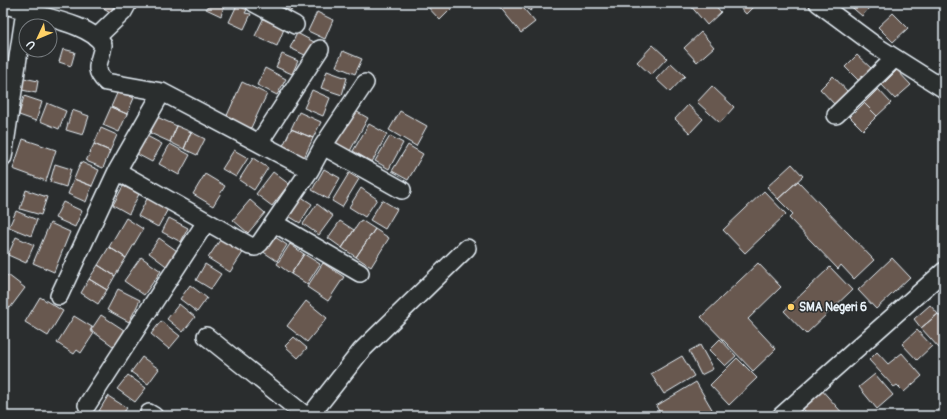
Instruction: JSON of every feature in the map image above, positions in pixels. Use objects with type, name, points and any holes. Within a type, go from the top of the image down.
[{"type":"street","points":[[97,37],[123,12],[128,3]]},
{"type":"street","points":[[254,3],[295,25]]},
{"type":"street","points":[[818,3],[895,58],[944,89]]},
{"type":"street","points":[[3,4],[85,30],[97,37],[103,47],[97,68],[99,76],[106,82],[162,92],[310,170]]},
{"type":"street","points":[[3,157],[25,11]]},
{"type":"street","points":[[259,143],[320,49]]},
{"type":"street","points":[[836,115],[895,58]]},
{"type":"street","points":[[117,172],[250,246],[255,247],[260,243],[310,170],[323,146],[365,83]]},
{"type":"street","points":[[59,296],[117,172],[162,92]]},
{"type":"street","points":[[323,146],[402,190]]},
{"type":"street","points":[[87,405],[206,222]]},
{"type":"street","points":[[274,223],[360,273]]},
{"type":"street","points":[[310,416],[361,351],[467,248]]},
{"type":"street","points":[[781,416],[943,273]]},
{"type":"street","points":[[206,336],[306,416]]},
{"type":"building","points":[[95,3],[125,3],[117,16]]},
{"type":"building","points":[[209,3],[225,3],[221,16],[206,9]]},
{"type":"building","points":[[275,3],[295,3],[291,11]]},
{"type":"building","points":[[424,3],[457,3],[440,20]]},
{"type":"building","points":[[503,3],[519,3],[535,22],[521,33],[499,6]]},
{"type":"building","points":[[523,3],[539,3],[530,11]]},
{"type":"building","points":[[713,3],[721,12],[707,25],[689,4]]},
{"type":"building","points":[[736,3],[757,3],[746,14]]},
{"type":"building","points":[[847,3],[873,3],[862,16]]},
{"type":"building","points":[[237,5],[247,10],[245,13],[251,14],[244,29],[229,22]]},
{"type":"building","points":[[317,12],[333,20],[325,39],[308,31]]},
{"type":"building","points":[[893,13],[908,28],[893,42],[878,27]]},
{"type":"building","points":[[263,19],[284,29],[277,46],[255,36]]},
{"type":"building","points":[[701,32],[714,47],[697,62],[684,48]]},
{"type":"building","points":[[297,33],[314,42],[307,56],[290,48]]},
{"type":"building","points":[[653,45],[667,58],[651,75],[637,62]]},
{"type":"building","points":[[63,49],[75,52],[71,66],[59,62]]},
{"type":"building","points":[[343,51],[362,59],[355,74],[336,66]]},
{"type":"building","points":[[282,54],[298,61],[292,74],[276,67]]},
{"type":"building","points":[[857,55],[872,69],[860,82],[845,67]]},
{"type":"building","points":[[671,63],[685,76],[670,92],[656,79]]},
{"type":"building","points":[[265,68],[286,79],[277,95],[257,85]]},
{"type":"building","points":[[897,70],[911,85],[895,99],[882,85]]},
{"type":"building","points":[[327,71],[347,78],[342,95],[321,88]]},
{"type":"building","points":[[833,76],[848,92],[835,105],[820,89]]},
{"type":"building","points":[[24,78],[38,81],[36,93],[22,90]]},
{"type":"building","points":[[242,82],[267,94],[249,132],[225,120]]},
{"type":"building","points":[[712,86],[734,107],[720,123],[697,102]]},
{"type":"building","points":[[878,89],[891,103],[877,116],[864,103]]},
{"type":"building","points":[[312,90],[330,98],[323,116],[304,108]]},
{"type":"building","points":[[118,91],[134,98],[127,114],[111,107]]},
{"type":"building","points":[[24,96],[42,102],[36,121],[19,115]]},
{"type":"building","points":[[47,103],[66,111],[59,129],[40,121]]},
{"type":"building","points":[[864,103],[877,116],[863,130],[850,117]]},
{"type":"building","points":[[688,105],[703,119],[690,133],[675,119]]},
{"type":"building","points":[[111,107],[127,114],[119,132],[103,125]]},
{"type":"building","points":[[352,109],[368,118],[350,151],[334,142]]},
{"type":"building","points":[[72,110],[89,116],[83,135],[66,130]]},
{"type":"building","points":[[400,111],[427,126],[416,146],[389,130]]},
{"type":"building","points":[[299,112],[321,122],[313,138],[291,129]]},
{"type":"building","points":[[157,117],[177,126],[170,142],[150,133]]},
{"type":"building","points":[[369,124],[387,134],[372,162],[353,151]]},
{"type":"building","points":[[177,126],[191,132],[184,149],[170,142]]},
{"type":"building","points":[[101,128],[117,135],[110,151],[94,144]]},
{"type":"building","points":[[291,129],[313,138],[304,158],[282,148]]},
{"type":"building","points":[[191,132],[205,139],[197,155],[184,149]]},
{"type":"building","points":[[145,135],[162,144],[152,162],[135,153]]},
{"type":"building","points":[[390,136],[403,143],[389,169],[375,161]]},
{"type":"building","points":[[23,139],[56,150],[46,181],[13,169]]},
{"type":"building","points":[[94,144],[110,151],[103,168],[86,161]]},
{"type":"building","points":[[170,144],[190,155],[179,175],[159,164]]},
{"type":"building","points":[[408,145],[423,154],[408,180],[392,171]]},
{"type":"building","points":[[234,150],[248,158],[236,177],[222,169]]},
{"type":"building","points":[[253,158],[268,168],[254,190],[239,180]]},
{"type":"building","points":[[81,162],[99,170],[92,186],[74,179]]},
{"type":"building","points":[[55,164],[71,169],[66,187],[50,182]]},
{"type":"building","points":[[792,164],[803,176],[778,199],[767,187]]},
{"type":"building","points":[[324,169],[340,178],[328,199],[312,190]]},
{"type":"building","points":[[273,172],[289,184],[272,206],[256,194]]},
{"type":"building","points":[[349,173],[359,179],[342,207],[332,201]]},
{"type":"building","points":[[205,174],[225,186],[213,206],[193,194]]},
{"type":"building","points":[[74,179],[92,186],[86,202],[68,194]]},
{"type":"building","points":[[798,181],[874,260],[854,279],[841,265],[838,269],[789,218],[793,214],[778,199]]},
{"type":"building","points":[[123,186],[139,194],[129,214],[113,205]]},
{"type":"building","points":[[361,188],[377,199],[365,217],[349,207]]},
{"type":"building","points":[[26,190],[47,197],[41,215],[20,209]]},
{"type":"building","points":[[764,191],[786,214],[745,253],[723,230]]},
{"type":"building","points":[[300,196],[312,204],[300,223],[287,215]]},
{"type":"building","points":[[148,197],[168,209],[158,227],[138,216]]},
{"type":"building","points":[[250,200],[265,213],[248,233],[233,220]]},
{"type":"building","points":[[382,200],[397,209],[385,229],[370,220]]},
{"type":"building","points":[[63,202],[82,211],[75,227],[55,218]]},
{"type":"building","points":[[317,204],[333,216],[319,235],[303,224]]},
{"type":"building","points":[[16,211],[37,220],[31,236],[9,227]]},
{"type":"building","points":[[126,218],[143,229],[126,258],[109,247]]},
{"type":"building","points":[[169,218],[188,228],[181,242],[162,232]]},
{"type":"building","points":[[361,220],[375,229],[356,257],[342,248]]},
{"type":"building","points":[[340,221],[354,230],[342,248],[328,238]]},
{"type":"building","points":[[50,223],[70,232],[54,272],[33,263]]},
{"type":"building","points":[[375,229],[389,238],[371,267],[356,257]]},
{"type":"building","points":[[272,235],[287,245],[277,261],[262,251]]},
{"type":"building","points":[[16,237],[34,245],[26,263],[8,255]]},
{"type":"building","points":[[222,237],[244,251],[230,272],[208,258]]},
{"type":"building","points":[[159,238],[180,253],[169,268],[149,253]]},
{"type":"building","points":[[290,244],[304,254],[291,274],[277,264]]},
{"type":"building","points":[[109,247],[126,258],[115,276],[98,265]]},
{"type":"building","points":[[304,254],[320,264],[307,284],[291,274]]},
{"type":"building","points":[[141,257],[161,271],[144,295],[124,281]]},
{"type":"building","points":[[892,258],[910,277],[876,309],[858,290]]},
{"type":"building","points":[[323,263],[344,277],[328,301],[307,287]]},
{"type":"building","points":[[758,263],[781,287],[748,319],[776,349],[753,371],[701,317]]},
{"type":"building","points":[[205,264],[221,274],[211,289],[196,280]]},
{"type":"building","points":[[98,265],[115,276],[107,290],[89,279]]},
{"type":"building","points":[[830,267],[852,290],[806,334],[784,311]]},
{"type":"building","points":[[8,275],[25,288],[10,308],[3,303],[3,282]]},
{"type":"building","points":[[89,279],[107,290],[98,304],[81,293]]},
{"type":"building","points":[[190,285],[207,298],[197,312],[180,299]]},
{"type":"building","points":[[118,289],[140,300],[129,322],[107,310]]},
{"type":"building","points":[[40,297],[63,311],[48,336],[25,322]]},
{"type":"building","points":[[306,301],[327,318],[307,342],[287,326]]},
{"type":"building","points":[[179,304],[195,317],[183,332],[167,319]]},
{"type":"building","points":[[930,305],[938,314],[921,328],[914,319]]},
{"type":"building","points":[[938,314],[944,321],[944,344],[939,348],[921,328]]},
{"type":"building","points":[[101,315],[127,332],[117,349],[91,330]]},
{"type":"building","points":[[74,316],[92,327],[90,331],[94,333],[81,353],[77,350],[74,354],[57,343]]},
{"type":"building","points":[[161,321],[180,336],[169,349],[151,334]]},
{"type":"building","points":[[917,330],[932,346],[917,360],[902,344]]},
{"type":"building","points":[[294,337],[307,348],[298,358],[285,346]]},
{"type":"building","points":[[720,339],[736,356],[725,366],[709,350]]},
{"type":"building","points":[[700,345],[713,369],[701,375],[689,351]]},
{"type":"building","points":[[877,352],[888,364],[902,353],[922,376],[904,392],[897,385],[894,387],[869,360]]},
{"type":"building","points":[[682,356],[694,376],[664,394],[651,374]]},
{"type":"building","points":[[142,357],[159,369],[148,384],[131,372]]},
{"type":"building","points":[[737,358],[757,378],[729,405],[710,385]]},
{"type":"building","points":[[875,374],[893,395],[877,409],[859,387]]},
{"type":"building","points":[[128,375],[146,388],[135,402],[117,389]]},
{"type":"building","points":[[696,382],[716,416],[662,416],[656,406]]},
{"type":"building","points":[[819,387],[845,416],[809,416],[800,405]]},
{"type":"building","points":[[108,396],[127,408],[121,416],[107,416],[99,411]]},
{"type":"place","name":"SMA Negeri 6","points":[[791,307]]}]
